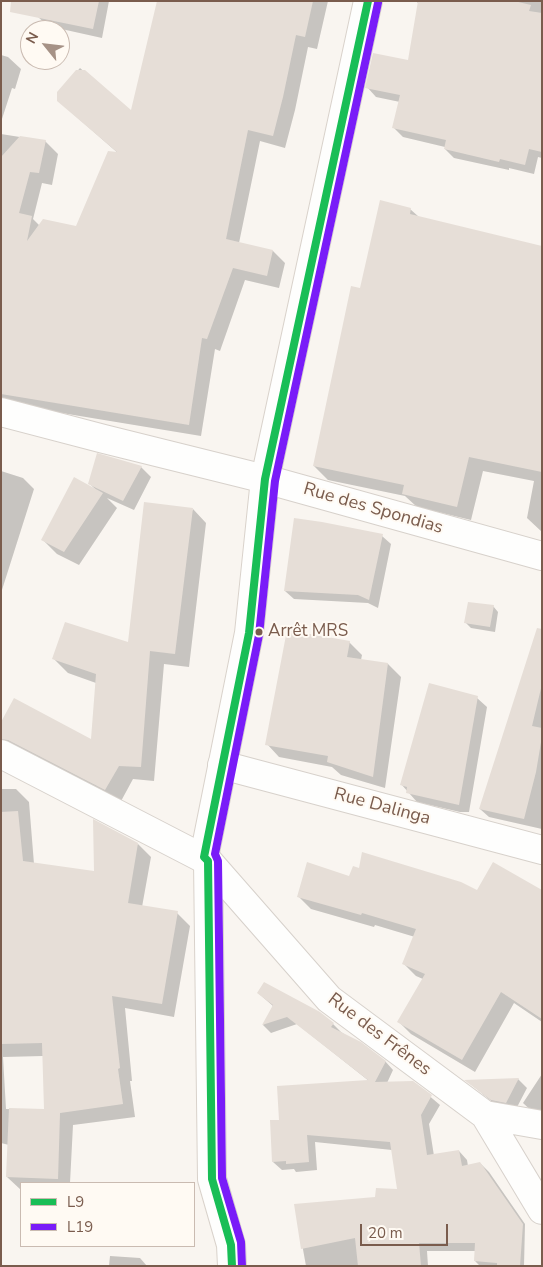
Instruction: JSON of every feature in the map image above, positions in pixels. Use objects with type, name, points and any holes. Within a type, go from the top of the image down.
[{"type":"street","points":[[232,1266],[231,1245],[212,1179],[208,861],[204,857],[249,633],[265,479],[368,1]]},
{"type":"street","name":"Rue des Spondias","points":[[1,412],[265,479],[542,556]]},
{"type":"street","points":[[1,754],[208,861]]},
{"type":"street","name":"Rue Dalinga","points":[[222,765],[542,850]]},
{"type":"street","name":"Rue des Frênes","points":[[208,861],[329,999],[485,1114],[542,1210]]},
{"type":"street","points":[[485,1114],[542,1125]]},
{"type":"building","points":[[11,1],[99,1],[93,29],[70,24],[70,20],[49,20],[10,12]]},
{"type":"building","points":[[157,1],[313,1],[305,37],[296,35],[273,136],[248,130],[226,239],[273,250],[267,276],[233,268],[207,339],[202,338],[189,425],[1,394],[1,157],[20,136],[46,140],[39,173],[30,172],[19,213],[32,216],[27,241],[43,219],[76,226],[108,151],[117,152],[57,101],[57,92],[76,70],[85,70],[131,110]]},
{"type":"building","points":[[418,1],[514,1],[531,5],[529,11],[542,13],[542,152],[529,149],[525,165],[500,159],[499,162],[444,149],[446,140],[392,128],[400,95],[365,88],[373,53],[408,60]]},
{"type":"building","points":[[380,200],[411,208],[410,214],[542,246],[542,472],[469,457],[457,507],[402,494],[404,485],[313,466],[351,286],[360,288]]},
{"type":"building","points":[[97,453],[142,466],[123,501],[88,484]]},
{"type":"building","points":[[74,477],[103,493],[64,552],[41,540]]},
{"type":"building","points":[[144,502],[193,508],[175,654],[150,651],[141,767],[119,766],[105,790],[8,740],[1,739],[1,722],[14,698],[91,739],[96,674],[52,659],[65,622],[128,642]]},
{"type":"building","points":[[294,518],[383,534],[369,600],[358,595],[284,591]]},
{"type":"building","points":[[468,602],[494,605],[490,627],[464,623]]},
{"type":"building","points":[[537,628],[542,629],[542,684],[532,726],[542,728],[542,736],[536,772],[524,819],[479,809]]},
{"type":"building","points":[[287,630],[350,641],[347,657],[388,663],[373,777],[327,762],[328,756],[265,745]]},
{"type":"building","points":[[429,683],[478,696],[459,805],[406,793],[407,787],[400,785]]},
{"type":"building","points":[[18,811],[23,861],[94,871],[93,819],[138,843],[128,903],[178,911],[162,1004],[112,996],[123,1104],[60,1113],[58,1179],[6,1177],[9,1108],[44,1109],[42,1043],[1,1044],[1,812]]},
{"type":"building","points":[[362,852],[461,882],[477,890],[493,862],[542,890],[542,1019],[501,992],[462,1060],[397,1022],[425,974],[402,964],[416,929],[297,897],[307,862],[349,876],[353,866],[359,868]]},
{"type":"building","points":[[264,982],[320,1012],[334,1023],[331,1027],[361,1042],[386,1061],[375,1082],[413,1081],[432,1095],[421,1115],[427,1155],[459,1150],[462,1166],[480,1162],[523,1224],[520,1266],[497,1266],[497,1263],[474,1261],[475,1243],[419,1243],[421,1266],[358,1266],[355,1238],[301,1249],[294,1204],[375,1197],[376,1188],[397,1189],[390,1142],[307,1135],[309,1162],[286,1164],[286,1161],[272,1162],[270,1120],[279,1120],[277,1086],[368,1080],[287,1017],[262,1025],[273,1005],[257,993]]},
{"type":"building","points":[[519,1078],[506,1103],[491,1100],[464,1080]]},
{"type":"transit line","name":"L9","points":[[232,1266],[231,1245],[212,1179],[208,861],[204,857],[249,633],[265,479],[368,1]]},
{"type":"transit line","name":"L19","points":[[242,1266],[241,1242],[222,1178],[218,861],[215,854],[259,635],[275,481],[378,3]]},
{"type":"place","name":"Arrêt MRS","points":[[259,632]]}]
